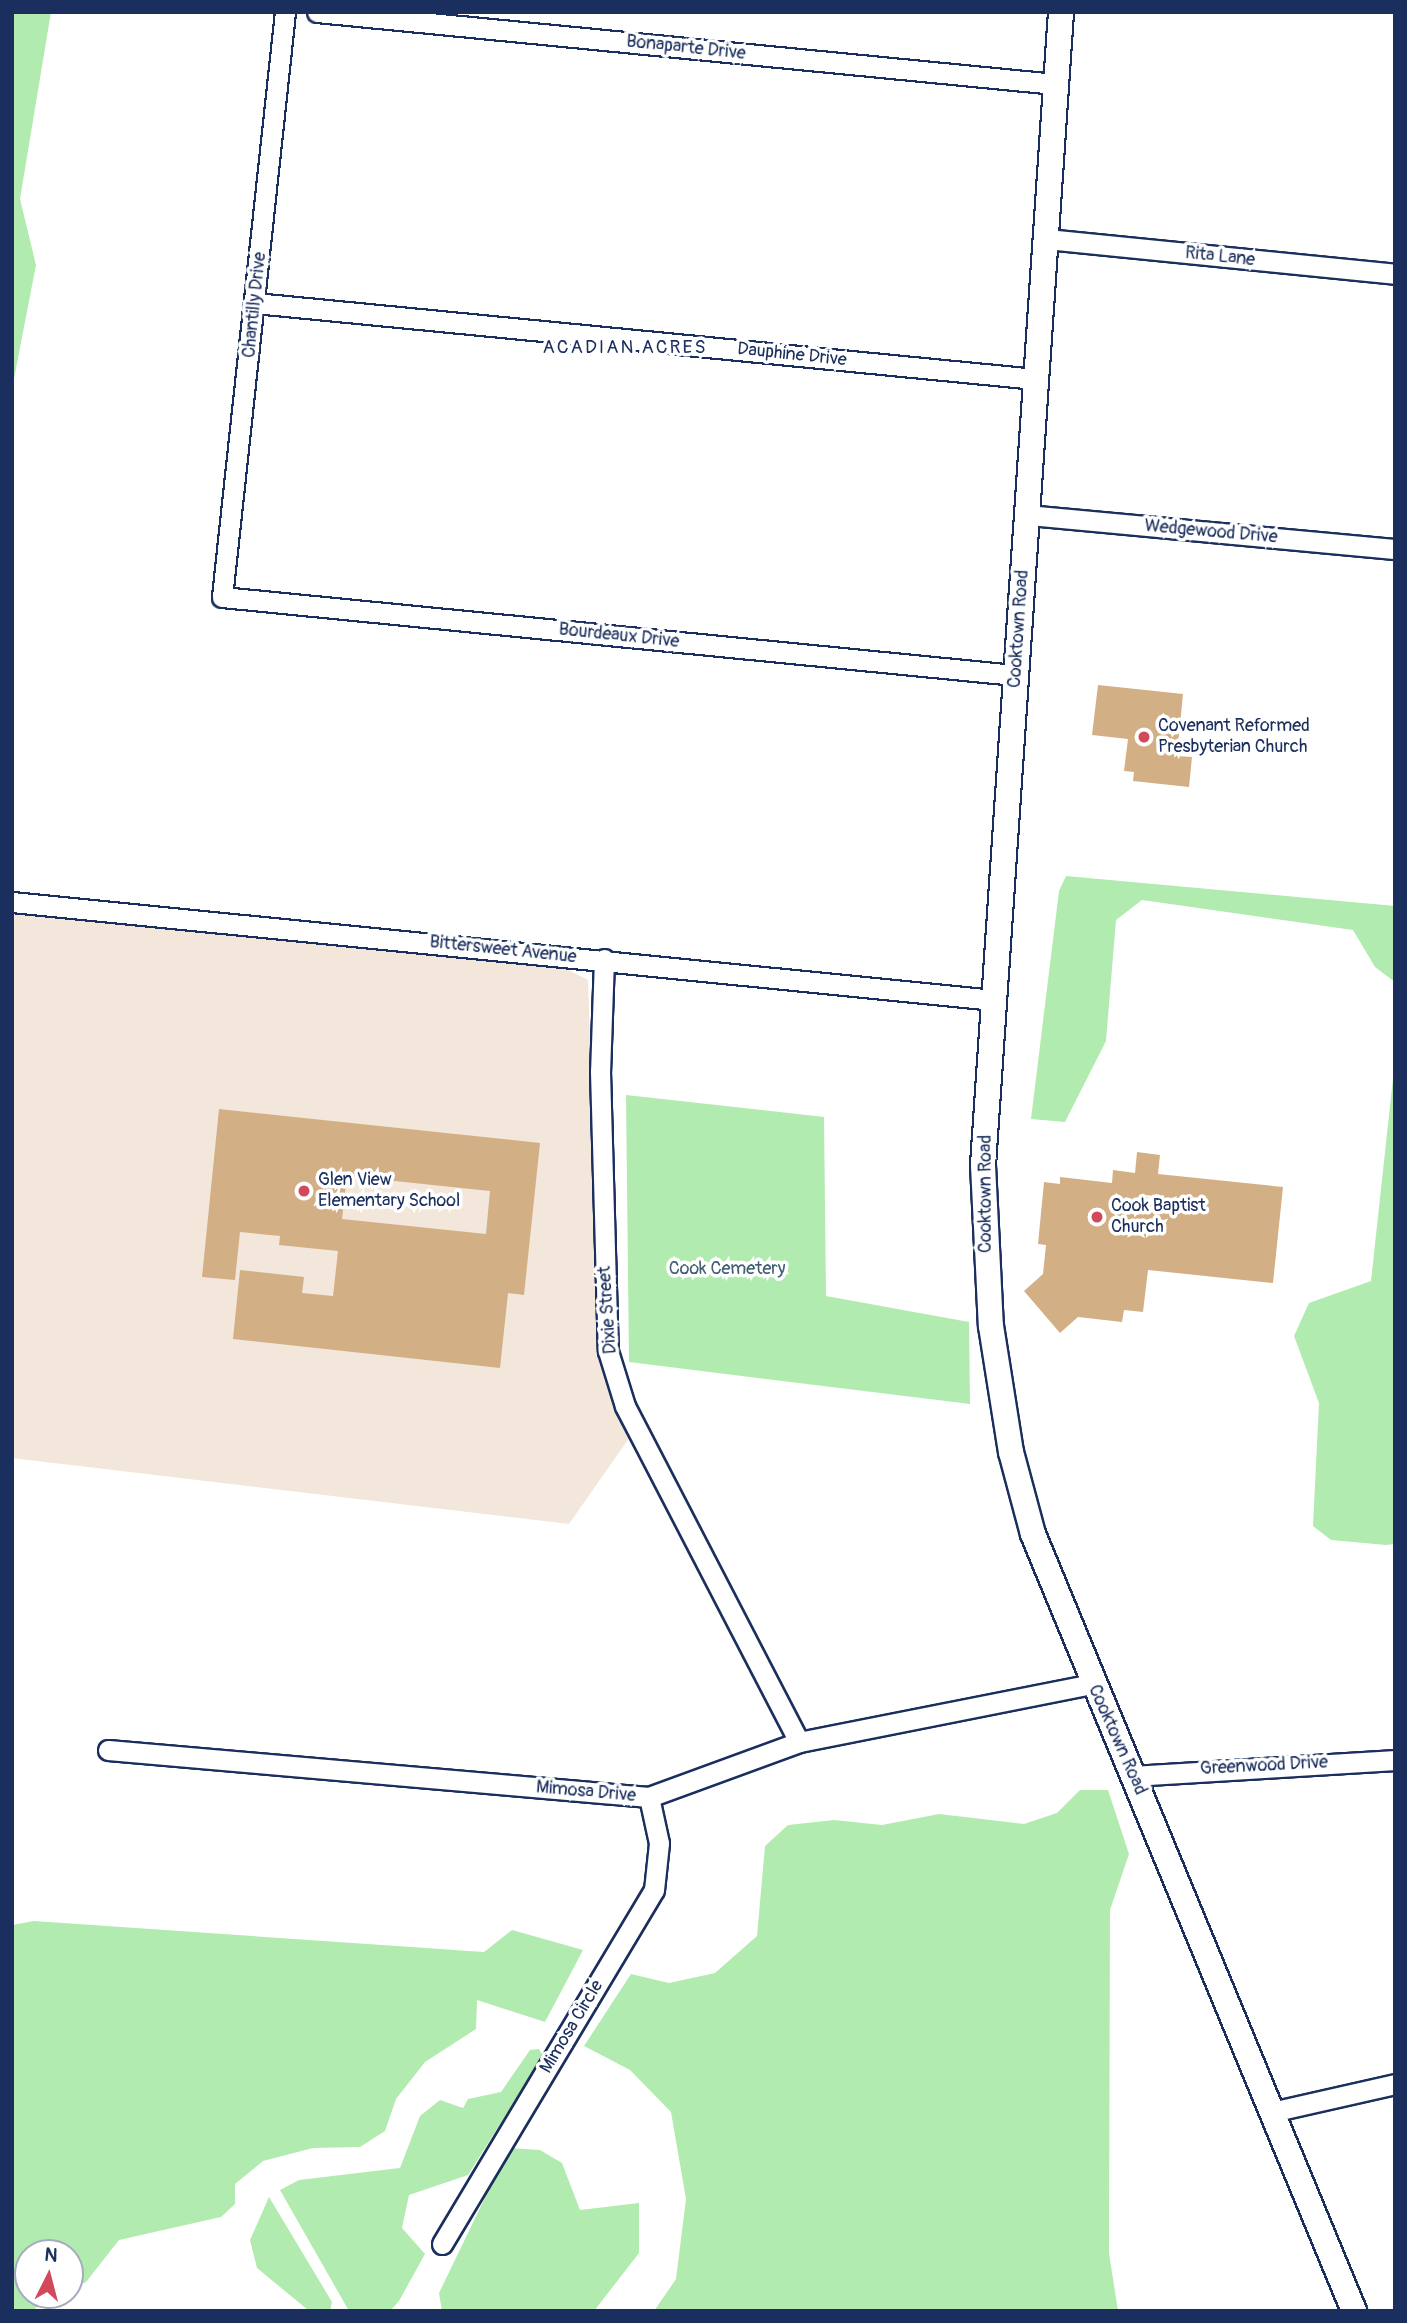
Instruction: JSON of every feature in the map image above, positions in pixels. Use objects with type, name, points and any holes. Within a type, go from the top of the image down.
[{"type":"street","name":"Chantilly Drive","points":[[222,597],[256,303],[285,12]]},
{"type":"street","name":"Bonaparte Drive","points":[[317,12],[1055,84]]},
{"type":"street","name":"Cooktown Road","points":[[1061,12],[983,1178],[991,1326],[1011,1452],[1033,1534],[1091,1684],[1133,1776],[1354,2311]]},
{"type":"street","name":"Rita Lane","points":[[1045,239],[1395,275]]},
{"type":"street","name":"Dauphine Drive","points":[[256,303],[1036,379]]},
{"type":"street","name":"Wedgewood Drive","points":[[1028,515],[1395,549]]},
{"type":"street","name":"Bourdeaux Drive","points":[[222,597],[1015,675]]},
{"type":"street","name":"Bittersweet Avenue","points":[[12,902],[604,959],[993,1000]]},
{"type":"street","name":"Dixie Street","points":[[604,959],[600,1071],[608,1351],[625,1406],[799,1742]]},
{"type":"street","name":"Mimosa Drive","points":[[108,1751],[649,1797],[799,1742],[1091,1684]]},
{"type":"street","name":"Greenwood Drive","points":[[1133,1776],[1395,1760]]},
{"type":"street","name":"Mimosa Circle","points":[[442,2244],[654,1890],[659,1843],[649,1797]]},
{"type":"street","points":[[1272,2112],[1395,2084]]},
{"type":"shaded area","name":"Glen View Elementary School","points":[[12,911],[553,962],[588,980],[599,1344],[602,1369],[632,1434],[569,1524],[12,1458]]},
{"type":"green space","points":[[12,12],[51,12],[20,199],[36,265],[12,389]]},
{"type":"green space","points":[[1066,876],[1395,906],[1395,982],[1375,967],[1353,930],[1142,900],[1116,920],[1106,1041],[1065,1122],[1031,1119],[1059,891]]},
{"type":"green space","points":[[1395,1060],[1395,1544],[1386,1545],[1331,1540],[1313,1526],[1319,1403],[1294,1336],[1309,1303],[1371,1281]]},
{"type":"green space","name":"Cook Cemetery","points":[[626,1095],[824,1117],[826,1296],[969,1322],[970,1404],[629,1362]]},
{"type":"green space","points":[[1080,1790],[1108,1790],[1129,1854],[1110,1910],[1109,2253],[1118,2311],[654,2311],[676,2279],[686,2199],[671,2112],[630,2070],[584,2046],[631,1974],[669,1983],[715,1973],[757,1936],[765,1846],[788,1825],[834,1820],[882,1825],[939,1814],[1024,1824],[1057,1813]]},
{"type":"green space","points":[[34,1921],[484,1952],[512,1930],[583,1950],[545,2022],[477,2000],[476,2029],[425,2062],[396,2099],[385,2131],[360,2147],[313,2148],[263,2161],[235,2184],[235,2204],[221,2217],[119,2240],[84,2283],[84,2239],[14,2239],[14,2309],[35,2309],[12,2311],[12,1925]]},
{"type":"green space","points":[[539,2049],[543,2056],[468,2175],[409,2195],[402,2228],[425,2254],[399,2301],[390,2311],[349,2311],[280,2190],[299,2180],[400,2168],[420,2116],[440,2100],[463,2108],[468,2099],[501,2092],[530,2050]]},
{"type":"green space","points":[[509,2148],[540,2150],[562,2163],[580,2210],[639,2203],[639,2253],[594,2311],[442,2311],[439,2293]]},
{"type":"green space","points":[[269,2197],[332,2302],[330,2311],[308,2310],[257,2268],[250,2240]]},
{"type":"building","name":"Covenant Reformed Presbyterian Church","points":[[1098,685],[1183,694],[1177,756],[1192,757],[1189,787],[1133,781],[1134,772],[1124,771],[1128,739],[1092,735]]},
{"type":"building","points":[[219,1109],[540,1143],[524,1295],[508,1293],[500,1368],[233,1339],[240,1270],[304,1277],[302,1293],[333,1296],[338,1251],[279,1245],[280,1236],[240,1232],[235,1280],[202,1277]],"holes":[[[347,1176],[490,1191],[486,1234],[342,1219]]]},
{"type":"building","points":[[1137,1152],[1160,1155],[1158,1174],[1283,1187],[1273,1283],[1148,1270],[1143,1312],[1124,1310],[1122,1322],[1078,1317],[1060,1333],[1024,1291],[1043,1274],[1046,1245],[1038,1244],[1044,1182],[1060,1184],[1060,1177],[1112,1183],[1113,1170],[1135,1173]]},
{"type":"place","name":"Covenant Reformed Presbyterian Church","points":[[1144,737]]},
{"type":"place","name":"Glen View Elementary School","points":[[304,1191]]},
{"type":"place","name":"Cook Baptist Church","points":[[1097,1217]]},
{"type":"district","name":"ACADIAN ACRES","points":[[625,348]]}]
